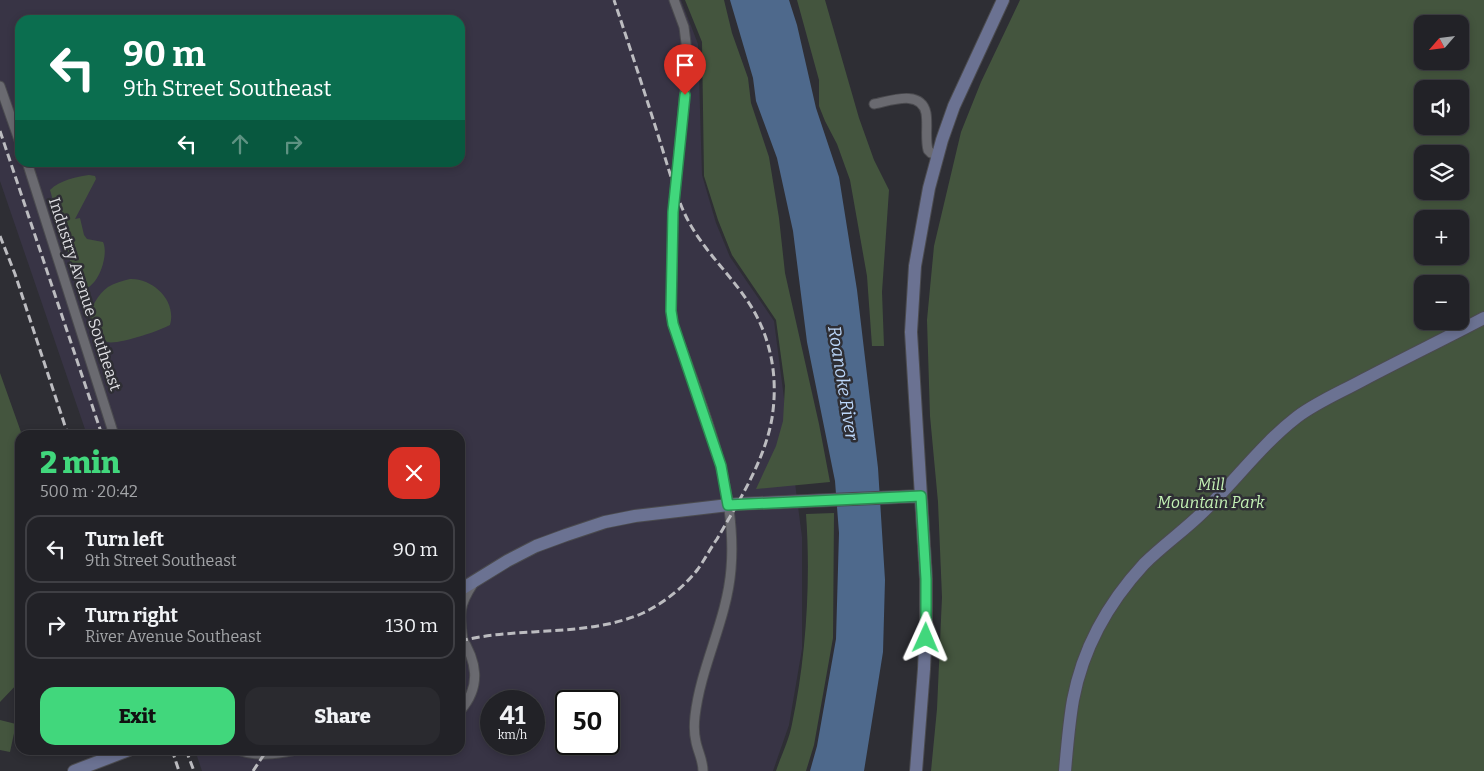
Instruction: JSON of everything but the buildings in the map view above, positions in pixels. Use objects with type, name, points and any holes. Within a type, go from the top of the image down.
[{"type":"street","points":[[674,0],[684,27],[688,59],[673,212],[671,311],[673,324],[721,466],[728,505],[732,547],[728,595],[723,617],[706,665],[695,716],[694,734],[696,744],[702,756],[704,771]]},
{"type":"street","points":[[916,771],[926,622],[921,496],[911,332],[914,266],[921,226],[938,155],[954,106],[1003,0]]},
{"type":"street","points":[[0,86],[15,129]]},
{"type":"street","points":[[874,104],[907,98],[919,101],[924,107],[926,114],[928,150],[938,155]]},
{"type":"street","name":"Industry Avenue Southeast","points":[[29,167],[112,430]]},
{"type":"street","points":[[1065,771],[1073,699],[1087,649],[1108,609],[1141,568],[1202,513],[1258,452],[1298,416],[1346,389],[1484,318]]},
{"type":"street","points":[[465,586],[536,546],[605,522],[643,515],[728,505],[921,496]]},
{"type":"street","points":[[465,596],[477,578]]},
{"type":"street","points":[[465,645],[472,657],[475,671],[475,682],[465,705]]},
{"type":"street","points":[[74,771],[116,755]]},
{"type":"shaded area","points":[[0,0],[681,0],[698,44],[702,175],[716,223],[730,257],[774,321],[802,537],[802,649],[789,725],[773,771],[202,771],[197,755],[465,755],[465,430],[85,430],[0,181]]},
{"type":"green space","points":[[685,0],[724,0],[732,33],[748,78],[751,103],[769,157],[779,218],[785,273],[830,482],[756,489],[776,446],[783,421],[785,386],[776,320],[732,255],[718,220],[704,176],[702,42]]},
{"type":"green space","points":[[797,0],[825,0],[859,118],[874,160],[889,190],[882,292],[884,346],[872,346],[867,276],[850,180],[837,144],[819,106],[819,80]]},
{"type":"green space","name":"Mill Mountain Park","points":[[1020,0],[1484,0],[1484,771],[931,771],[937,709],[942,597],[938,502],[930,416],[927,320],[934,246],[961,132],[981,82]]},
{"type":"green space","points":[[89,175],[95,176],[96,179],[75,219],[80,218],[84,235],[87,239],[103,242],[105,254],[98,276],[89,287],[84,289],[78,286],[75,278],[50,190],[63,181]]},
{"type":"green space","points":[[130,279],[147,282],[161,293],[170,308],[170,325],[129,340],[107,342],[98,338],[90,324],[92,308],[96,300],[108,287]]},
{"type":"green space","points":[[0,373],[20,430],[15,430],[15,686],[0,702]]},
{"type":"green space","points":[[834,513],[833,638],[814,745],[806,771],[776,771],[791,730],[801,673],[806,620],[808,566],[806,514]]},
{"type":"green space","points":[[0,720],[15,724],[10,752],[0,750]]},
{"type":"water","name":"Roanoke River","points":[[730,0],[789,0],[797,25],[816,108],[839,177],[857,290],[878,468],[885,580],[883,652],[864,771],[810,771],[817,746],[836,639],[839,533],[835,481],[807,342],[793,231],[777,158],[756,101],[753,78]]},
{"type":"railway","points":[[465,640],[506,634],[599,626],[643,613],[666,599],[680,588],[701,565],[742,496],[763,450],[772,418],[773,370],[765,335],[743,294],[700,240],[683,210],[614,0]]},
{"type":"railway","points":[[0,131],[100,430]]},
{"type":"railway","points":[[0,236],[15,274],[66,430]]},
{"type":"railway","points":[[174,755],[179,771]]},
{"type":"railway","points":[[188,755],[194,771]]},
{"type":"railway","points":[[253,771],[264,755]]},
{"type":"route","points":[[685,95],[673,212],[671,311],[673,324],[721,466],[728,505],[921,496],[926,579],[926,638]]}]
